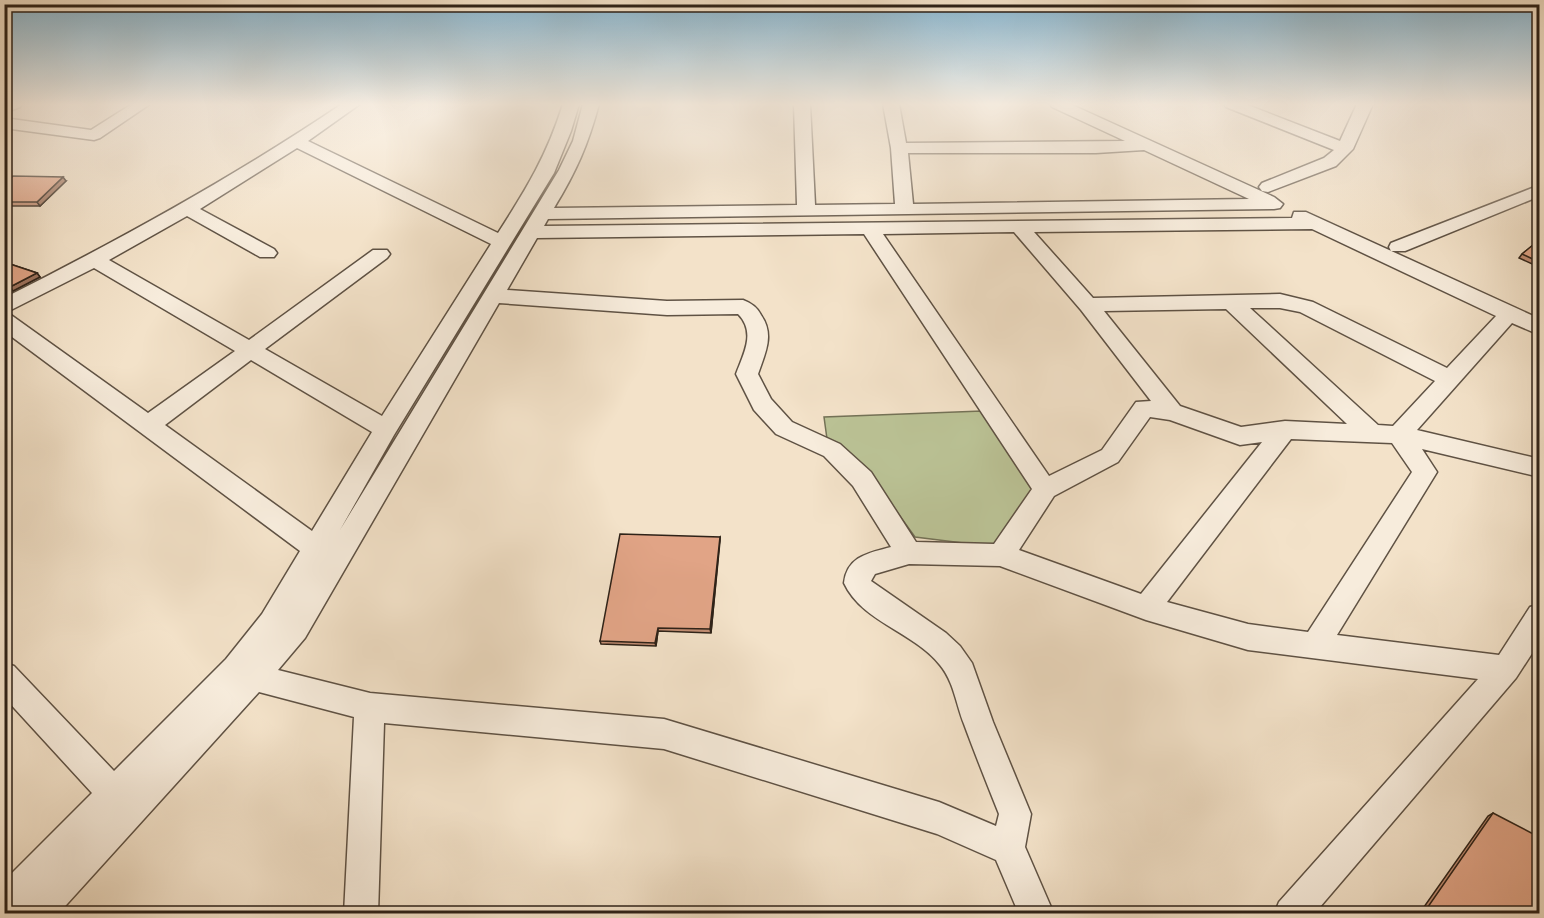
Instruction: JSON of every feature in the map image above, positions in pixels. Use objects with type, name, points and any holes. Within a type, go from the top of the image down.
[{"type":"street","points":[[4,307],[96,261],[289,147]]},
{"type":"street","points":[[307,147],[502,242]]},
{"type":"street","points":[[34,914],[245,673],[386,429],[545,172],[556,147]]},
{"type":"street","points":[[4,906],[113,793],[295,629],[537,223],[568,170],[578,147]]},
{"type":"street","points":[[804,147],[806,210]]},
{"type":"street","points":[[904,209],[899,148],[1116,147]]},
{"type":"street","points":[[1153,147],[1398,247],[1539,312]]},
{"type":"street","points":[[1170,147],[1271,195],[1313,223],[1539,328]]},
{"type":"street","points":[[537,223],[806,210],[904,209],[1271,195],[1330,162],[1345,149],[1340,147]]},
{"type":"street","points":[[1398,247],[1539,190]]},
{"type":"street","points":[[185,208],[267,253]]},
{"type":"street","points":[[537,223],[870,228],[1313,223]]},
{"type":"street","points":[[1019,226],[1088,305],[1172,412]]},
{"type":"street","points":[[870,228],[1045,489]]},
{"type":"street","points":[[149,425],[380,254]]},
{"type":"street","points":[[96,261],[386,429]]},
{"type":"street","points":[[493,296],[667,308],[743,307],[756,318],[760,332],[747,374],[762,404],[784,428],[832,450],[862,479],[909,553]]},
{"type":"street","points":[[1088,305],[1280,301],[1306,307],[1449,379]]},
{"type":"street","points":[[1231,302],[1372,434]]},
{"type":"street","points":[[1399,435],[1509,314]]},
{"type":"street","points":[[4,320],[316,548]]},
{"type":"street","points":[[1001,555],[1045,489],[1110,456],[1144,408],[1172,412],[1240,436],[1285,430],[1399,435],[1539,468]]},
{"type":"street","points":[[1146,608],[1285,430]]},
{"type":"street","points":[[1315,646],[1425,472],[1399,435]]},
{"type":"street","points":[[1036,914],[1008,848],[1015,814],[978,722],[962,673],[950,655],[936,642],[863,592],[857,583],[858,573],[867,565],[909,553],[1001,555],[1146,608],[1248,637],[1506,669]]},
{"type":"street","points":[[1291,914],[1506,669],[1539,616]]},
{"type":"street","points":[[245,673],[370,707],[664,734],[939,818],[1008,848]]},
{"type":"street","points":[[4,676],[113,793]]},
{"type":"street","points":[[361,914],[370,707]]},
{"type":"green space","points":[[982,411],[1033,491],[995,547],[915,537],[889,501],[827,439],[824,417]]},
{"type":"building","points":[[13,176],[63,177],[37,202],[4,202],[4,184]]},
{"type":"building","points":[[1539,240],[1539,262],[1522,254]]},
{"type":"building","points":[[4,262],[37,273],[10,287],[4,285]]},
{"type":"building","points":[[620,534],[720,537],[710,629],[658,628],[655,643],[600,641]]},
{"type":"building","points":[[1493,813],[1539,837],[1539,914],[1423,914]]}]
